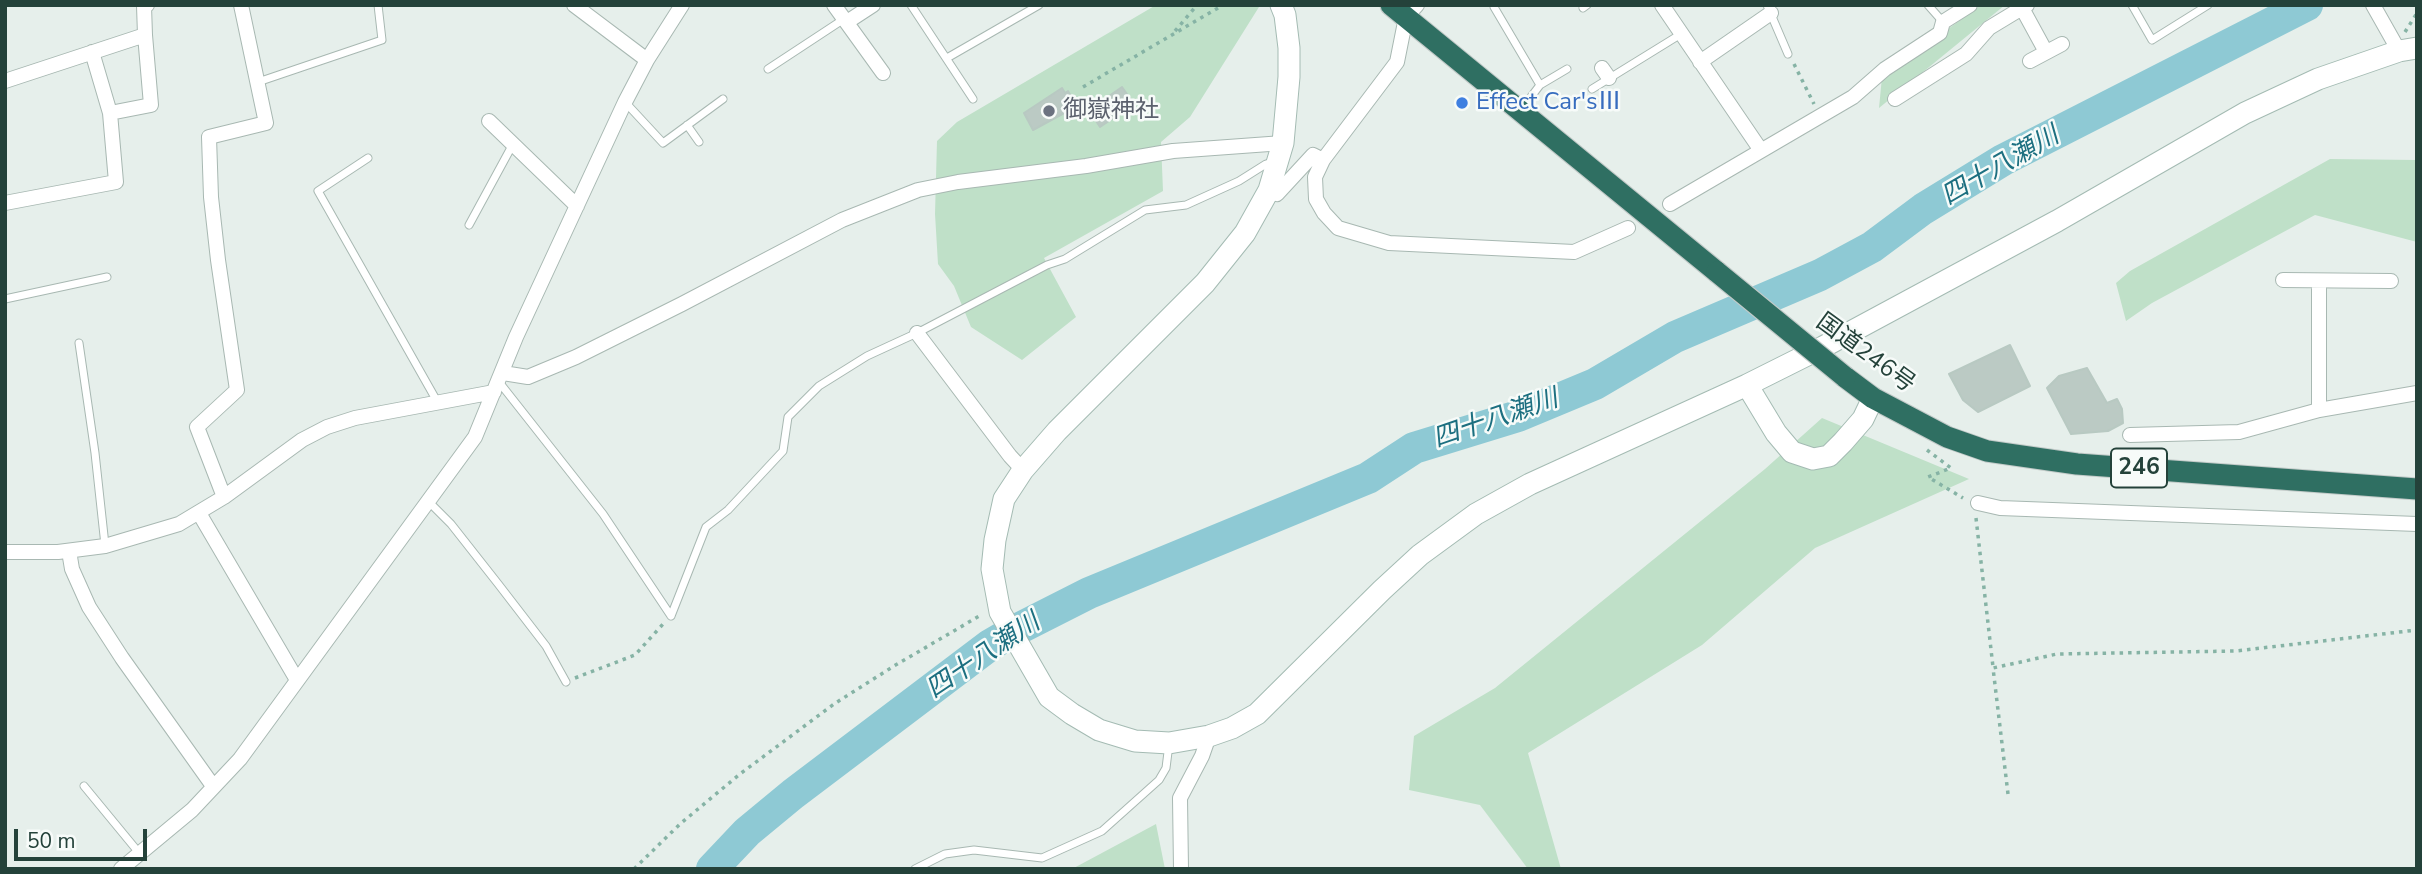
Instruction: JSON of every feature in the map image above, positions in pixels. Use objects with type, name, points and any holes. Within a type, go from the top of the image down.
[{"type":"highway","name":"国道246号","points":[[1404,9],[1520,111],[1845,377],[1873,398],[1947,437],[1987,450],[2077,464],[2417,489]]},
{"type":"street","points":[[110,113],[151,104],[145,35],[144,6],[147,5]]},
{"type":"street","points":[[224,497],[197,427],[237,390],[211,197],[209,137],[266,123],[241,5]]},
{"type":"street","points":[[574,5],[647,60]]},
{"type":"street","points":[[121,869],[192,810],[240,759],[475,437],[516,337],[625,102],[647,60],[682,5]]},
{"type":"street","points":[[834,5],[883,73]]},
{"type":"street","points":[[846,21],[873,5]]},
{"type":"street","points":[[1281,5],[1285,15],[1289,48],[1289,77],[1280,152],[1269,190],[1245,233],[1205,283],[1056,431],[1023,470],[1004,499],[995,540],[992,569],[999,608],[1049,697],[1100,730],[1135,741],[1169,743],[1209,737],[1257,714],[1420,555],[1476,514],[1530,484],[1747,385],[1823,346],[2057,220],[2245,113],[2318,79],[2408,49],[2386,27],[2373,5]]},
{"type":"street","points":[[1662,5],[1760,149]]},
{"type":"street","points":[[1670,204],[1853,97],[1885,69],[1940,33],[1942,22],[1970,5]]},
{"type":"street","points":[[1895,99],[1966,54],[1989,28],[2025,6],[2046,52]]},
{"type":"street","points":[[1404,9],[1398,62],[1322,160],[1315,177],[1316,199],[1338,228],[1389,243],[1574,252],[1628,228]]},
{"type":"street","points":[[1700,62],[1769,9]]},
{"type":"street","points":[[5,81],[145,35]]},
{"type":"street","points":[[2030,61],[2062,44]]},
{"type":"street","points":[[5,202],[116,182],[110,113],[92,52]]},
{"type":"street","points":[[489,121],[577,206]]},
{"type":"street","points":[[5,552],[69,551],[105,546],[179,524],[224,497],[302,440],[327,427],[355,418],[439,403],[499,382],[528,377],[576,357],[682,304],[842,219],[918,190],[1172,151],[1280,152]]},
{"type":"street","points":[[1269,190],[1277,194],[1313,155],[1322,160]]},
{"type":"street","points":[[2283,280],[2391,281]]},
{"type":"street","points":[[2319,281],[2319,410]]},
{"type":"street","points":[[917,333],[1023,470]]},
{"type":"street","points":[[1747,385],[1776,433],[1792,452],[1813,459],[1829,456],[1843,442],[1863,419],[1873,398]]},
{"type":"street","points":[[2130,435],[2239,432],[2319,410],[2417,393]]},
{"type":"street","points":[[1978,505],[2417,524]]},
{"type":"street","points":[[199,513],[297,680]]},
{"type":"street","points":[[69,551],[72,569],[89,607],[214,786]]},
{"type":"street","points":[[1181,869],[1180,798],[1209,737]]},
{"type":"lane","points":[[257,82],[382,40],[378,5]]},
{"type":"lane","points":[[911,5],[973,99]]},
{"type":"lane","points":[[947,58],[1039,5]]},
{"type":"lane","points":[[1927,5],[1942,22]]},
{"type":"lane","points":[[2132,5],[2152,40],[2208,5]]},
{"type":"lane","points":[[1494,7],[1541,85]]},
{"type":"lane","points":[[1769,9],[1788,54]]},
{"type":"lane","points":[[768,69],[846,21]]},
{"type":"lane","points":[[1592,89],[1606,73],[1681,34]]},
{"type":"lane","points":[[1520,111],[1541,85],[1567,69]]},
{"type":"lane","points":[[625,102],[663,143],[723,99]]},
{"type":"lane","points":[[687,125],[699,142]]},
{"type":"lane","points":[[469,225],[513,144]]},
{"type":"lane","points":[[670,616],[706,527],[728,509],[783,451],[788,417],[819,386],[867,356],[1047,265],[1065,260],[1145,210],[1186,205],[1238,181],[1280,152]]},
{"type":"lane","points":[[368,158],[318,191],[439,403]]},
{"type":"lane","points":[[5,299],[107,277]]},
{"type":"lane","points":[[79,343],[105,546]]},
{"type":"lane","points":[[499,382],[603,514],[670,616]]},
{"type":"lane","points":[[428,501],[450,524],[546,646],[566,681]]},
{"type":"lane","points":[[915,869],[945,853],[974,850],[1042,858],[1102,831],[1158,780],[1166,768],[1169,743]]},
{"type":"lane","points":[[84,786],[141,854]]},
{"type":"path","points":[[1172,36],[1197,5]]},
{"type":"path","points":[[1083,87],[1223,5]]},
{"type":"path","points":[[1788,54],[1820,115]]},
{"type":"path","points":[[1921,446],[1951,468],[1928,477],[1978,505],[1975,514],[2008,794]]},
{"type":"path","points":[[634,869],[680,824],[740,774],[834,704],[894,666],[999,608]]},
{"type":"path","points":[[566,681],[635,655],[670,616]]},
{"type":"path","points":[[1993,668],[2057,654],[2236,651],[2417,630]]},
{"type":"green space","points":[[1156,5],[1259,7],[1190,117],[1161,142],[1163,191],[1044,258],[1076,317],[1022,360],[971,327],[954,286],[938,264],[935,214],[937,141],[957,122]]},
{"type":"green space","points":[[1981,5],[2005,5],[1879,108],[1882,77]]},
{"type":"green space","points":[[2330,159],[2417,160],[2417,242],[2315,215],[2152,303],[2126,321],[2116,283],[2130,271]]},
{"type":"green space","points":[[1822,418],[1969,479],[1815,548],[1702,645],[1528,753],[1561,869],[1528,869],[1480,805],[1409,790],[1414,736],[1495,688],[1765,469]]},
{"type":"green space","points":[[1156,824],[1165,869],[1072,869]]},
{"type":"building","points":[[1122,87],[1134,104],[1100,127],[1089,110]]},
{"type":"building","name":"御嶽神社","points":[[1062,88],[1065,93],[1068,91],[1077,106],[1033,130],[1024,113]]},
{"type":"building","points":[[2010,345],[2030,386],[1978,412],[1963,400],[1949,374]]},
{"type":"building","points":[[2087,368],[2107,403],[2117,399],[2122,409],[2123,423],[2108,431],[2071,434],[2047,388],[2059,376]]},
{"type":"waterway","name":"四十八瀬川","points":[[712,869],[747,832],[793,794],[990,645],[1014,631],[1089,593],[1368,478],[1414,448],[1518,416],[1595,384],[1675,337],[1820,275],[1872,247],[1923,209],[2003,160],[2307,5]]},
{"type":"place","name":"Effect Car'sⅢ","points":[[1462,103]]},
{"type":"place","name":"御嶽神社","points":[[1049,111]]}]
